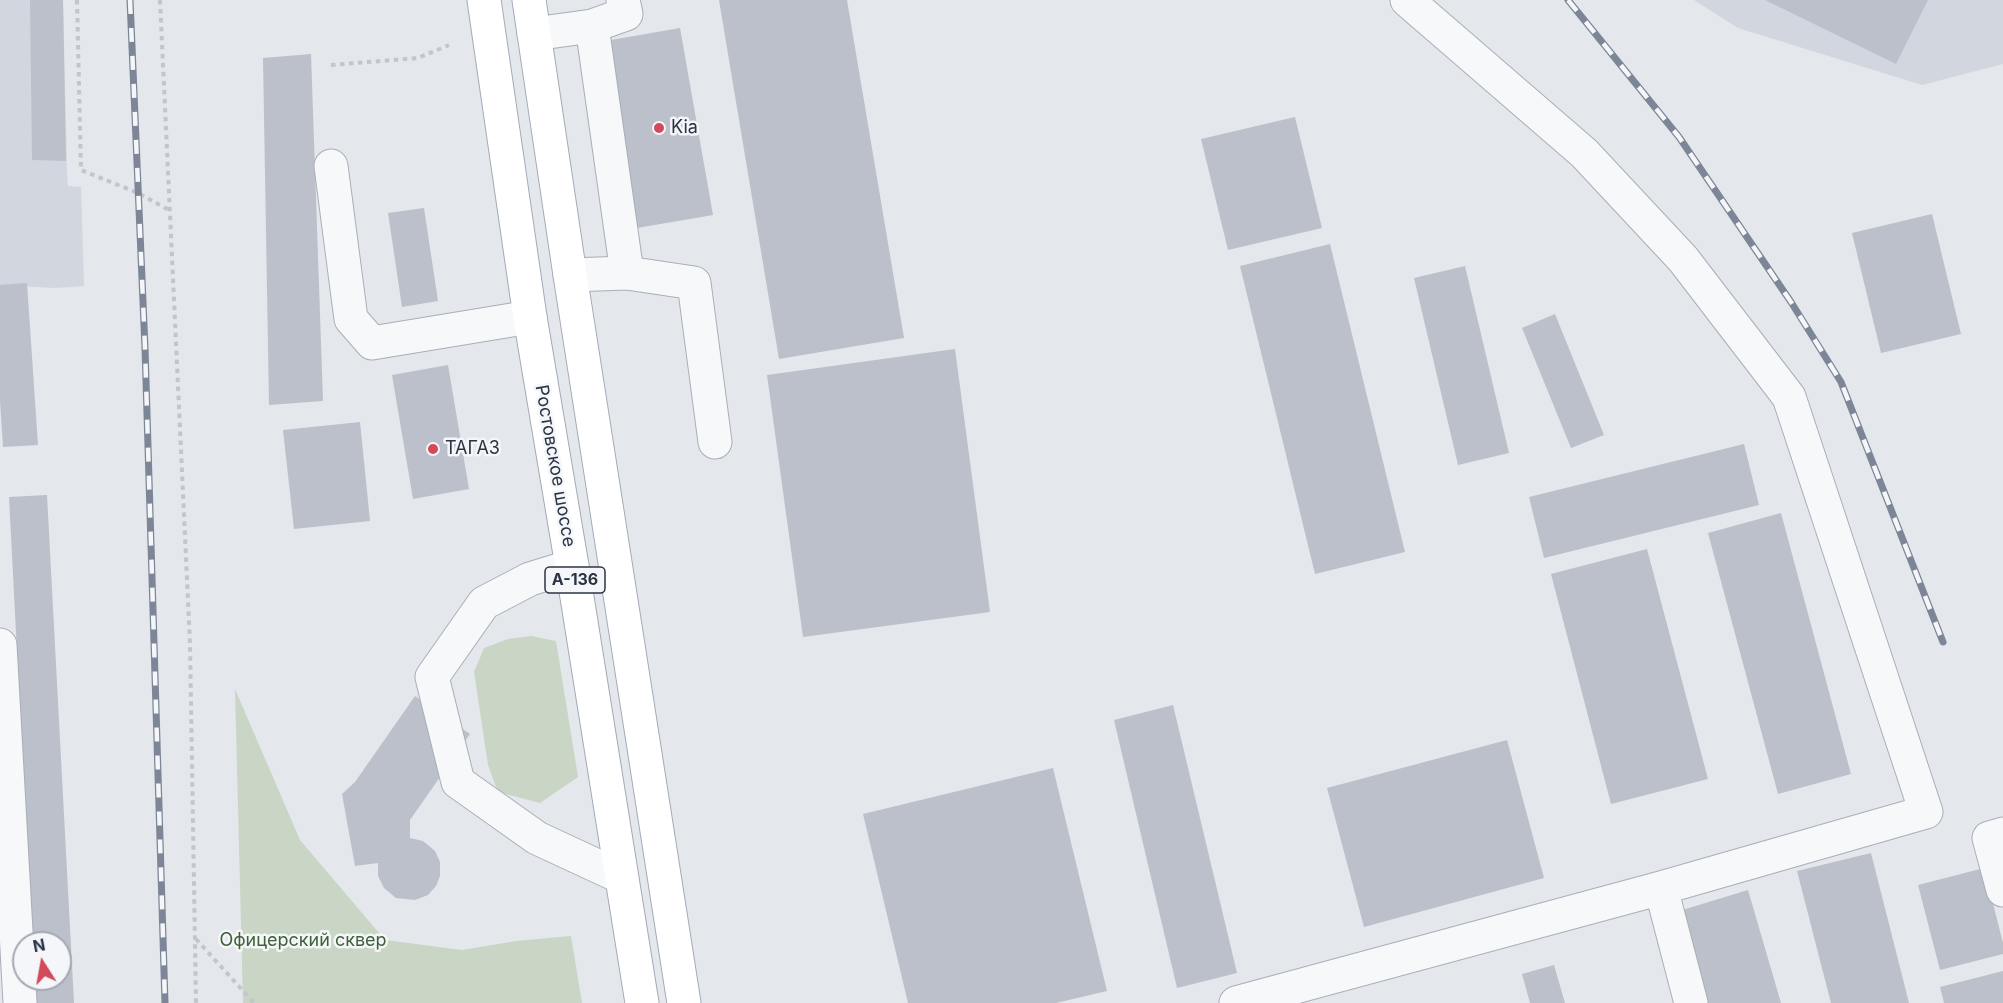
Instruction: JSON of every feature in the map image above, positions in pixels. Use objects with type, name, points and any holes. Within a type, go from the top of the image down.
[{"type":"main road","name":"Ростовское шоссе","points":[[484,0],[530,317],[642,1003]]},
{"type":"main road","name":"А-136","points":[[529,0],[684,1003]]},
{"type":"main road","points":[[491,41],[534,34]]},
{"type":"lane","points":[[534,34],[592,26],[626,14],[623,0]]},
{"type":"lane","points":[[1236,1003],[1660,888],[1926,812],[1789,397],[1683,259],[1584,153],[1407,0]]},
{"type":"lane","points":[[592,26],[627,273]]},
{"type":"lane","points":[[331,166],[351,319],[372,343],[530,317]]},
{"type":"lane","points":[[570,275],[627,273],[694,283],[715,442]]},
{"type":"lane","points":[[572,566],[530,579],[484,603],[432,677],[458,782],[537,838],[621,877]]},
{"type":"lane","points":[[0,645],[3,742],[20,1003]]},
{"type":"lane","points":[[2003,834],[1989,838],[2003,890]]},
{"type":"lane","points":[[1660,888],[1691,1003]]},
{"type":"path","points":[[77,0],[81,170],[138,193],[170,210]]},
{"type":"path","points":[[160,0],[190,643],[196,1003]]},
{"type":"path","points":[[331,65],[418,58],[449,45]]},
{"type":"path","points":[[195,938],[254,1003]]},
{"type":"shaded area","points":[[0,0],[63,0],[68,186],[81,187],[84,286],[55,288],[0,285]]},
{"type":"shaded area","points":[[1694,0],[2003,0],[2003,64],[1922,85],[1738,28]]},
{"type":"green space","points":[[531,636],[556,641],[578,777],[540,803],[498,792],[488,765],[474,672],[484,648],[508,639]]},
{"type":"green space","name":"Офицерский сквер","points":[[235,689],[300,840],[385,940],[462,950],[516,941],[571,936],[582,1003],[243,1003]]},
{"type":"building","points":[[30,0],[63,0],[66,161],[32,160]]},
{"type":"building","points":[[719,0],[847,0],[904,338],[779,359]]},
{"type":"building","points":[[1765,0],[1928,0],[1896,64]]},
{"type":"building","name":"Kia","points":[[680,28],[713,215],[637,228],[605,41]]},
{"type":"building","points":[[311,54],[323,401],[269,405],[263,58]]},
{"type":"building","points":[[1295,117],[1322,228],[1228,250],[1201,139]]},
{"type":"building","points":[[424,208],[438,301],[402,307],[388,213]]},
{"type":"building","points":[[1932,214],[1961,334],[1881,353],[1852,233]]},
{"type":"building","points":[[1330,244],[1405,552],[1315,574],[1240,266]]},
{"type":"building","points":[[1465,266],[1509,453],[1458,465],[1414,278]]},
{"type":"building","points":[[27,283],[38,445],[3,447],[0,401],[0,285]]},
{"type":"building","points":[[1555,314],[1604,435],[1571,448],[1522,328]]},
{"type":"building","points":[[955,349],[990,612],[803,637],[767,375]]},
{"type":"building","name":"ТАГАЗ","points":[[448,365],[469,489],[413,499],[392,375]]},
{"type":"building","points":[[360,422],[370,521],[294,529],[283,430]]},
{"type":"building","points":[[1744,444],[1759,505],[1544,558],[1529,497]]},
{"type":"building","points":[[47,495],[70,931],[31,931],[9,497]]},
{"type":"building","points":[[1781,513],[1851,774],[1778,794],[1708,533]]},
{"type":"building","points":[[1647,549],[1708,779],[1611,804],[1551,574]]},
{"type":"building","points":[[415,696],[470,734],[410,820],[410,838],[423,841],[435,851],[440,862],[440,876],[436,886],[428,895],[415,900],[396,898],[384,888],[378,876],[378,863],[355,866],[342,794],[355,782]]},
{"type":"building","points":[[1173,705],[1237,973],[1177,988],[1114,720]]},
{"type":"building","points":[[1507,740],[1544,878],[1364,927],[1327,788]]},
{"type":"building","points":[[1053,768],[1107,991],[1056,1003],[908,1003],[863,814]]},
{"type":"building","points":[[1871,853],[1909,1003],[1831,1003],[1797,871]]},
{"type":"building","points":[[1984,868],[2003,943],[2003,954],[1940,970],[1918,885]]},
{"type":"building","points":[[1748,890],[1781,1003],[1706,1003],[1679,911]]},
{"type":"building","points":[[72,965],[74,1003],[35,1003],[34,991],[72,991]]},
{"type":"building","points":[[1554,965],[1565,1003],[1530,1003],[1522,974]]},
{"type":"building","points":[[2003,971],[2003,1003],[1944,1003],[1940,987]]},
{"type":"railway","points":[[130,0],[145,348],[165,1003]]},
{"type":"railway","points":[[1568,0],[1679,137],[1791,302],[1841,382],[1943,642]]},
{"type":"place","name":"Kia","points":[[659,128]]},
{"type":"place","name":"ТАГАЗ","points":[[433,449]]}]
